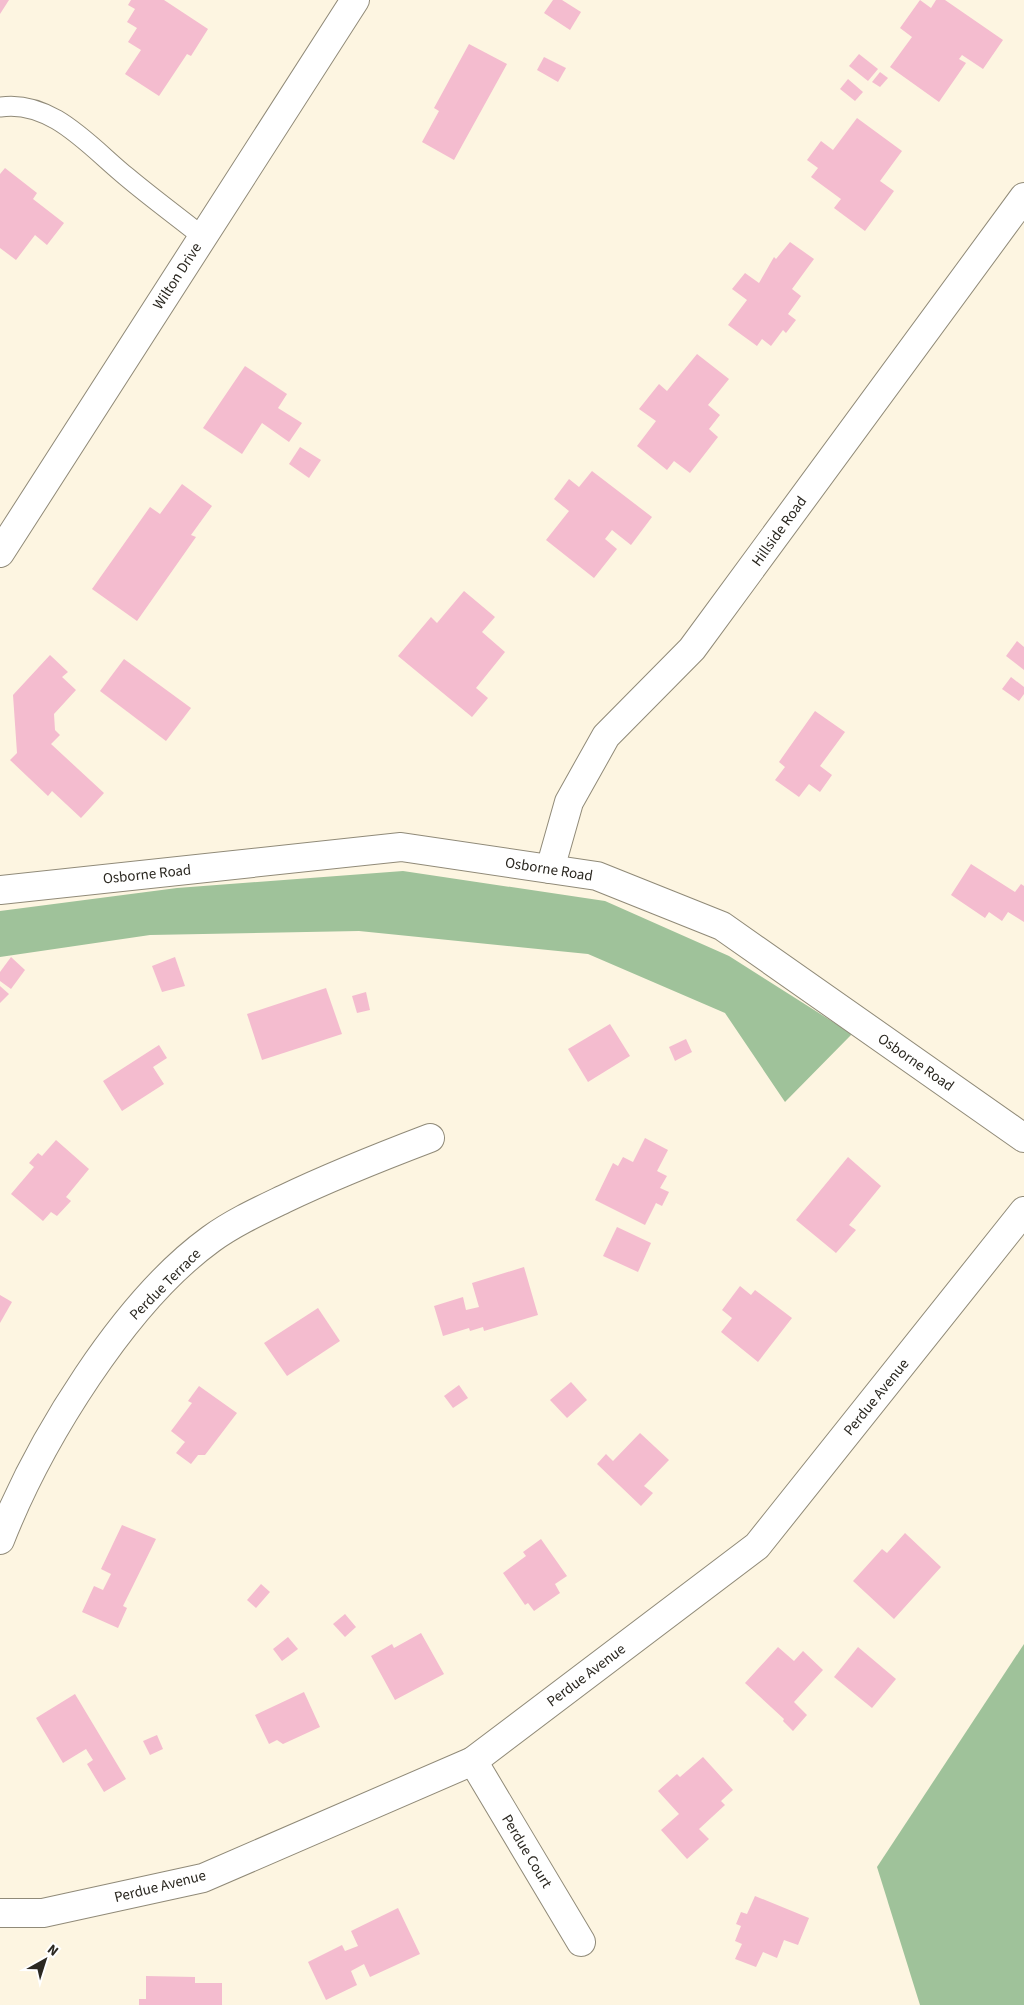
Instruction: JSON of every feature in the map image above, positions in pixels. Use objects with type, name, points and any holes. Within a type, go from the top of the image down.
[{"type":"street","name":"Wilton Drive","points":[[0,553],[355,0]]},
{"type":"street","name":"Hillside Road","points":[[550,869],[569,802],[606,736],[692,649],[1024,197]]},
{"type":"street","name":"Osborne Road","points":[[0,890],[401,847],[597,876],[722,926],[1024,1138]]},
{"type":"street","name":"Perdue Terrace","points":[[0,1540],[46,1445],[90,1372],[134,1313],[180,1265],[211,1239],[255,1213],[341,1172],[430,1138]]},
{"type":"street","name":"Perdue Avenue","points":[[0,1914],[43,1913],[203,1878],[473,1760],[757,1546],[1024,1211]]},
{"type":"street","name":"Perdue Court","points":[[473,1760],[581,1942]]},
{"type":"lane","points":[[0,107],[9,106],[41,112],[78,134],[125,176],[203,237]]},
{"type":"green space","points":[[403,871],[605,901],[729,956],[852,1034],[785,1102],[725,1013],[588,954],[359,931],[150,935],[0,957],[0,911],[177,888]]},
{"type":"green space","points":[[1024,1644],[1024,2005],[920,2005],[877,1867]]},
{"type":"building","points":[[0,0],[9,0],[0,14]]},
{"type":"building","points":[[131,0],[164,0],[208,29],[191,56],[187,54],[159,96],[125,74],[141,50],[128,42],[137,28],[127,22],[135,9],[128,5]]},
{"type":"building","points":[[553,0],[562,0],[581,12],[570,30],[544,13]]},
{"type":"building","points":[[920,0],[931,8],[936,0],[945,0],[1003,40],[983,69],[962,55],[959,59],[966,63],[939,102],[890,67],[912,37],[900,28]]},
{"type":"building","points":[[469,44],[507,64],[454,160],[422,142],[439,111],[434,108]]},
{"type":"building","points":[[859,54],[878,69],[868,81],[849,66]]},
{"type":"building","points":[[544,57],[566,68],[558,82],[537,70]]},
{"type":"building","points":[[880,72],[888,78],[880,87],[872,82]]},
{"type":"building","points":[[848,79],[863,92],[855,101],[840,89]]},
{"type":"building","points":[[857,118],[902,151],[880,181],[894,191],[865,231],[834,208],[841,199],[811,177],[818,168],[807,160],[821,141],[833,150]]},
{"type":"building","points":[[5,168],[37,193],[33,199],[64,223],[47,245],[35,235],[16,260],[0,248],[0,174]]},
{"type":"building","points":[[790,242],[814,259],[792,289],[801,296],[788,314],[796,320],[786,333],[783,330],[771,346],[762,339],[757,346],[728,325],[747,300],[732,289],[745,273],[759,283],[774,257],[776,259]]},
{"type":"building","points":[[697,354],[729,379],[708,405],[720,415],[709,429],[718,437],[690,473],[674,461],[667,470],[637,446],[656,421],[639,409],[659,384],[667,391]]},
{"type":"building","points":[[245,366],[287,394],[278,408],[302,423],[289,442],[262,423],[242,454],[203,428]]},
{"type":"building","points":[[300,447],[321,460],[309,478],[289,464]]},
{"type":"building","points":[[592,471],[652,517],[631,545],[612,530],[605,539],[617,549],[594,578],[546,540],[569,511],[554,499],[569,479],[579,487]]},
{"type":"building","points":[[182,484],[212,506],[191,535],[196,537],[137,621],[92,589],[150,507],[160,514]]},
{"type":"building","points":[[464,591],[495,617],[482,632],[505,652],[476,688],[488,698],[472,717],[398,656],[431,617],[437,623]]},
{"type":"building","points":[[1017,641],[1024,647],[1024,670],[1006,656]]},
{"type":"building","points":[[50,655],[68,672],[62,677],[76,690],[54,714],[55,730],[60,735],[51,744],[104,793],[81,818],[52,791],[48,796],[10,760],[17,753],[13,695]]},
{"type":"building","points":[[124,659],[191,708],[166,741],[100,691]]},
{"type":"building","points":[[1011,677],[1024,687],[1024,694],[1019,701],[1002,689]]},
{"type":"building","points":[[815,711],[845,732],[820,766],[832,775],[820,792],[809,784],[799,797],[775,780],[785,767],[779,762]]},
{"type":"building","points":[[971,864],[1015,892],[1021,884],[1024,886],[1024,922],[1008,912],[1002,921],[989,912],[985,918],[951,895]]},
{"type":"building","points":[[11,957],[25,970],[11,989],[0,981],[0,972]]},
{"type":"building","points":[[175,957],[185,986],[162,992],[152,966]]},
{"type":"building","points":[[0,986],[9,994],[0,1003]]},
{"type":"building","points":[[326,988],[342,1034],[262,1060],[247,1014]]},
{"type":"building","points":[[366,992],[370,1010],[357,1013],[352,996]]},
{"type":"building","points":[[610,1024],[630,1056],[588,1082],[568,1049]]},
{"type":"building","points":[[686,1039],[692,1052],[675,1061],[669,1047]]},
{"type":"building","points":[[159,1045],[167,1058],[153,1067],[164,1084],[122,1111],[103,1081]]},
{"type":"building","points":[[645,1138],[668,1150],[657,1171],[667,1176],[660,1188],[669,1192],[662,1206],[656,1203],[645,1225],[595,1200],[613,1163],[618,1166],[623,1157],[633,1162]]},
{"type":"building","points":[[56,1140],[89,1169],[66,1197],[71,1201],[57,1216],[51,1212],[43,1221],[11,1194],[34,1167],[29,1163],[38,1153],[42,1156]]},
{"type":"building","points":[[848,1157],[881,1186],[849,1225],[856,1230],[836,1253],[796,1220]]},
{"type":"building","points":[[617,1227],[651,1243],[638,1272],[603,1256]]},
{"type":"building","points":[[524,1267],[538,1315],[484,1331],[483,1327],[470,1331],[469,1328],[443,1336],[434,1306],[463,1297],[466,1310],[479,1307],[472,1283]]},
{"type":"building","points":[[740,1286],[751,1295],[755,1290],[792,1318],[758,1362],[721,1332],[732,1318],[722,1310]]},
{"type":"building","points":[[0,1295],[12,1302],[0,1323]]},
{"type":"building","points":[[318,1308],[340,1341],[287,1376],[264,1343]]},
{"type":"building","points":[[571,1382],[587,1400],[567,1418],[550,1400]]},
{"type":"building","points":[[459,1385],[468,1398],[453,1408],[444,1396]]},
{"type":"building","points":[[199,1386],[237,1413],[205,1455],[198,1455],[191,1464],[176,1453],[185,1442],[171,1431],[192,1403],[188,1401]]},
{"type":"building","points":[[640,1433],[669,1460],[644,1486],[653,1493],[641,1506],[597,1464],[606,1454],[613,1461]]},
{"type":"building","points":[[122,1525],[156,1539],[123,1606],[127,1608],[118,1628],[82,1612],[94,1586],[103,1590],[111,1574],[101,1569]]},
{"type":"building","points":[[905,1533],[941,1567],[894,1619],[853,1581],[882,1549],[887,1553]]},
{"type":"building","points":[[541,1539],[567,1576],[555,1584],[560,1593],[534,1611],[528,1603],[525,1605],[503,1573],[526,1556],[523,1552]]},
{"type":"building","points":[[261,1584],[270,1592],[256,1608],[247,1600]]},
{"type":"building","points":[[345,1614],[356,1627],[345,1637],[333,1624]]},
{"type":"building","points":[[421,1633],[444,1674],[395,1700],[371,1656],[392,1644],[394,1648]]},
{"type":"building","points":[[288,1637],[298,1649],[282,1661],[273,1649]]},
{"type":"building","points":[[778,1647],[794,1661],[803,1651],[823,1670],[794,1702],[807,1715],[793,1731],[783,1721],[784,1719],[745,1683]]},
{"type":"building","points":[[858,1647],[896,1679],[872,1708],[834,1677]]},
{"type":"building","points":[[304,1692],[320,1727],[283,1744],[277,1740],[269,1744],[255,1715]]},
{"type":"building","points":[[75,1694],[126,1779],[104,1792],[87,1764],[93,1760],[86,1749],[63,1763],[36,1718]]},
{"type":"building","points":[[157,1735],[163,1749],[150,1755],[143,1741]]},
{"type":"building","points":[[703,1757],[733,1790],[721,1801],[725,1805],[699,1829],[709,1839],[687,1859],[661,1830],[679,1814],[658,1791],[677,1774],[680,1777]]},
{"type":"building","points":[[755,1896],[809,1918],[798,1945],[784,1940],[777,1958],[763,1952],[756,1967],[735,1959],[742,1944],[735,1941],[741,1926],[736,1924],[741,1912],[747,1914]]},
{"type":"building","points":[[398,1908],[420,1954],[370,1977],[364,1964],[351,1971],[357,1985],[326,2000],[308,1962],[342,1945],[345,1951],[358,1946],[351,1931]]},
{"type":"building","points":[[146,1976],[195,1977],[195,1983],[222,1983],[222,2005],[139,2005],[139,1999],[146,1999]]}]
